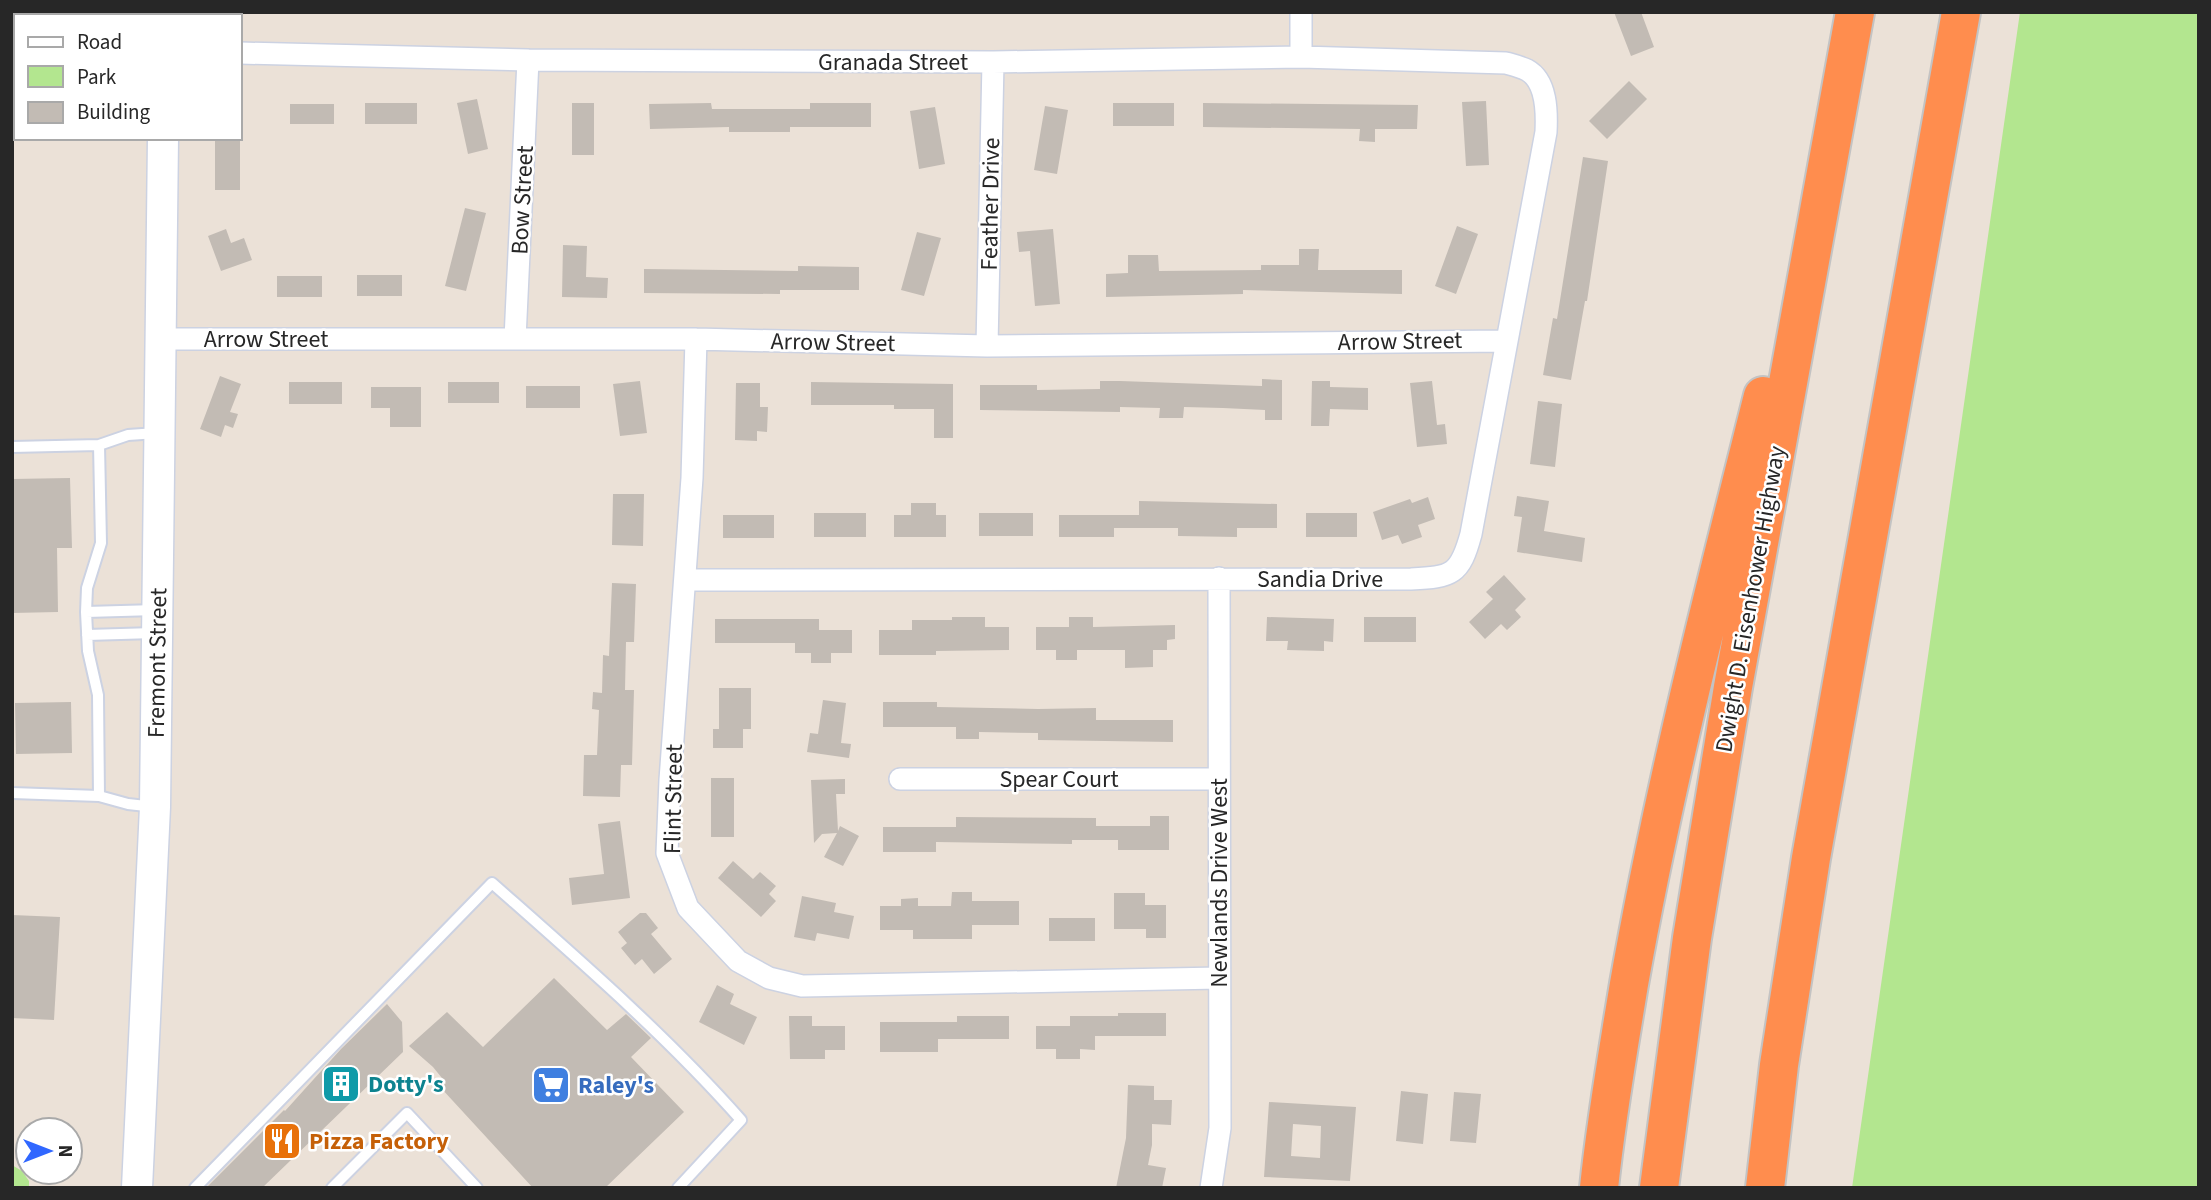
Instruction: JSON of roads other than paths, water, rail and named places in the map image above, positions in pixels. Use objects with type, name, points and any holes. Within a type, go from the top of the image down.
[{"type":"highway","name":"Dwight D. Eisenhower Highway","points":[[1659,1188],[1694,925],[1855,12]]},
{"type":"highway","points":[[1765,1188],[1779,1065],[1835,722],[1961,12]]},
{"type":"highway","points":[[1599,1188],[1615,1073],[1653,853],[1703,635],[1795,263],[1824,186]]},
{"type":"highway","points":[[1775,1188],[1779,1065]]},
{"type":"street","points":[[1301,12],[1301,57]]},
{"type":"street","name":"Granada Street","points":[[242,53],[528,60],[993,62],[1301,57],[1506,63],[1529,71],[1539,83]]},
{"type":"street","name":"Bow Street","points":[[515,340],[528,60]]},
{"type":"street","name":"Feather Drive","points":[[987,346],[993,62]]},
{"type":"street","name":"Sandia Drive","points":[[685,580],[1411,579],[1442,576],[1453,572],[1462,563],[1471,534],[1546,132],[1547,108],[1539,83]]},
{"type":"street","name":"Fremont Street","points":[[137,1188],[155,807],[163,140]]},
{"type":"street","name":"Arrow Street","points":[[160,339],[696,339],[987,346],[1506,341]]},
{"type":"street","name":"Flint Street","points":[[696,339],[692,478],[667,853],[688,908],[738,961],[769,978],[802,986],[1219,978]]},
{"type":"street","name":"Newlands Drive West","points":[[1211,1188],[1220,1128],[1219,578]]},
{"type":"street","name":"Spear Court","points":[[900,779],[1218,779]]},
{"type":"lane","points":[[12,447],[99,445],[128,435],[160,433]]},
{"type":"lane","points":[[99,445],[101,543],[88,588],[86,612],[90,661],[99,695],[99,796]]},
{"type":"lane","points":[[86,612],[158,621]]},
{"type":"lane","points":[[87,635],[158,621]]},
{"type":"lane","points":[[12,793],[99,796],[128,804],[155,807]]},
{"type":"lane","points":[[195,1188],[492,883],[616,991],[701,1075],[741,1120],[678,1188]]},
{"type":"lane","points":[[331,1188],[407,1114],[477,1188]]},
{"type":"place","name":"Dotty's","points":[[341,1084]]},
{"type":"place","name":"Raley's","points":[[551,1085]]},
{"type":"place","name":"Pizza Factory","points":[[282,1141]]}]
